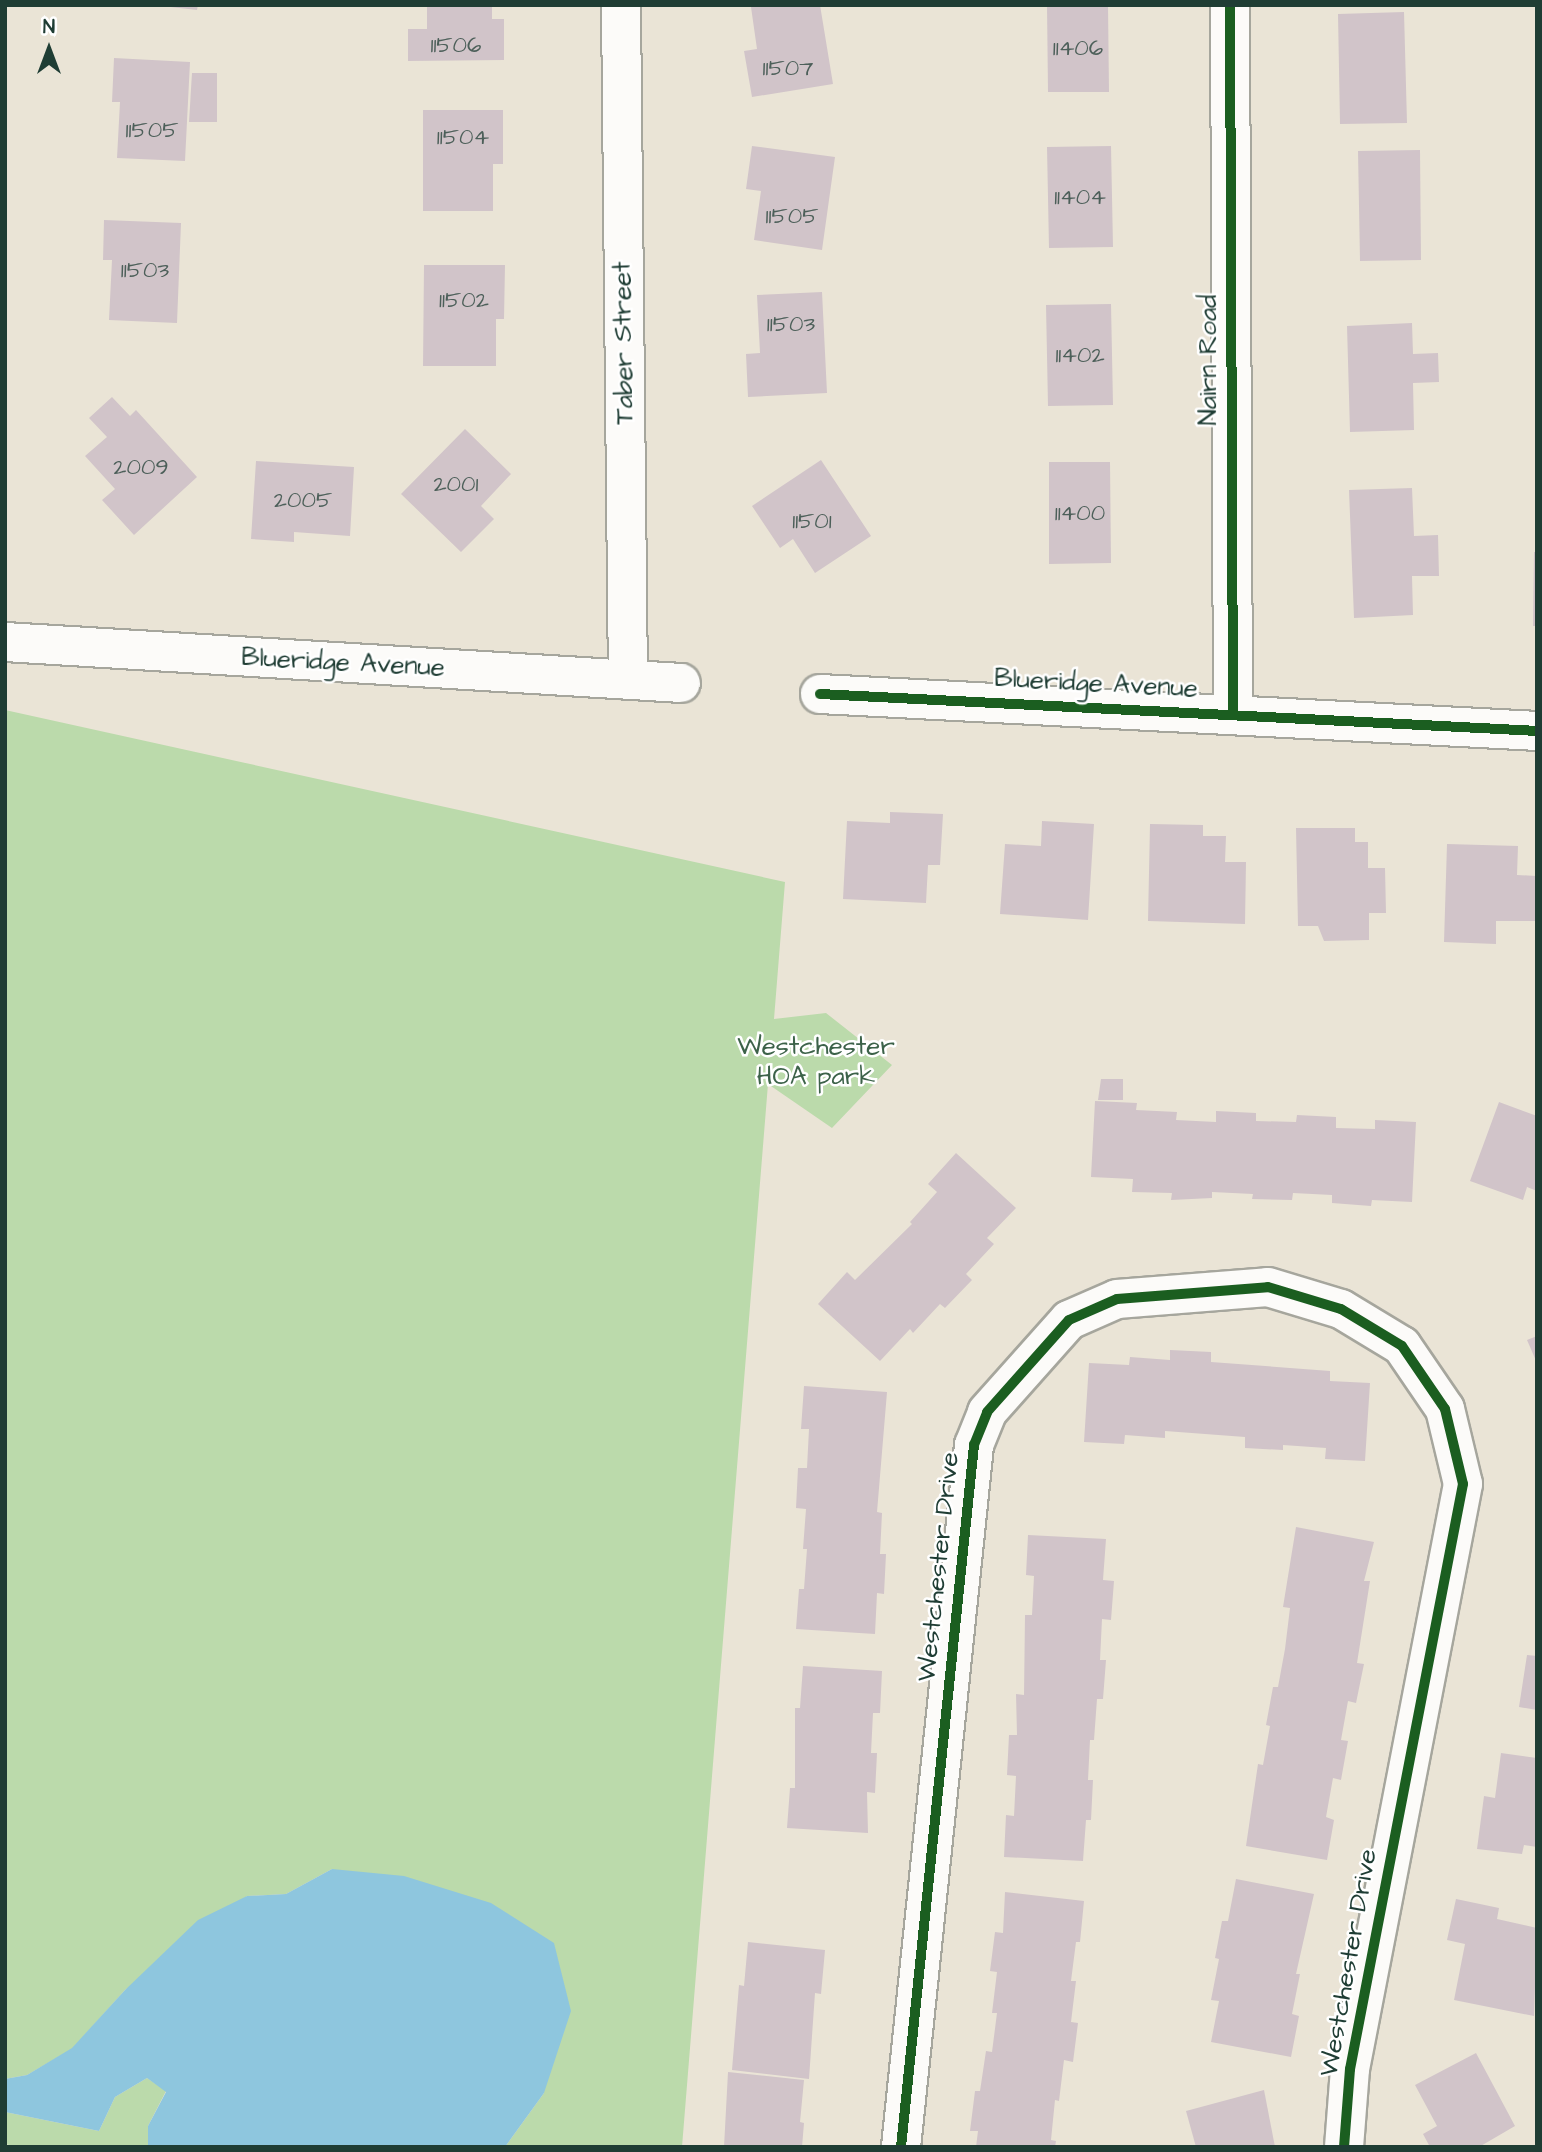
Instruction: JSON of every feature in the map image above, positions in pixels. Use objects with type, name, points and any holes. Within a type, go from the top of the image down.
[{"type":"street","name":"Taber Street","points":[[621,5],[628,680]]},
{"type":"street","name":"Nairn Road","points":[[1230,5],[1233,714]]},
{"type":"street","name":"Blueridge Avenue","points":[[5,642],[681,683]]},
{"type":"street","name":"Blueridge Avenue","points":[[820,694],[1537,731]]},
{"type":"street","name":"Westchester Drive","points":[[901,2147],[974,1445],[987,1412],[1069,1320],[1116,1298],[1268,1287],[1342,1310],[1402,1346],[1445,1409],[1463,1484],[1350,2069],[1344,2147]]},
{"type":"green space","name":"Westchester HOA park","points":[[5,710],[785,882],[774,1019],[826,1013],[892,1065],[832,1128],[768,1084],[682,2147],[505,2147],[544,2093],[332,1869],[286,1894],[247,1896],[125,1990],[72,2049],[27,2075],[5,2079]]},
{"type":"green space","points":[[147,2078],[166,2091],[148,2126],[148,2147],[18,2147],[5,2144],[5,2112],[99,2131],[115,2097]]},
{"type":"water","points":[[332,1869],[404,1876],[491,1903],[554,1943],[571,2011],[544,2093],[505,2147],[148,2147],[148,2126],[166,2092],[147,2078],[115,2097],[99,2131],[5,2112],[5,2079],[27,2075],[72,2048],[125,1990],[198,1920],[247,1896],[286,1894]]},
{"type":"building","points":[[153,5],[198,5],[197,10]]},
{"type":"building","points":[[427,5],[492,5],[492,19],[504,19],[504,60],[408,61],[408,29],[427,29]]},
{"type":"building","points":[[820,5],[833,84],[752,97],[744,51],[757,49],[751,7]]},
{"type":"building","points":[[1047,5],[1108,5],[1109,92],[1048,92]]},
{"type":"building","points":[[1404,12],[1407,123],[1340,124],[1338,14]]},
{"type":"building","points":[[114,58],[190,62],[185,161],[117,158],[120,102],[112,102]]},
{"type":"building","points":[[192,73],[217,73],[217,122],[189,122]]},
{"type":"building","points":[[423,110],[503,110],[503,164],[493,164],[493,211],[423,211]]},
{"type":"building","points":[[752,146],[835,157],[822,250],[754,240],[761,191],[746,189]]},
{"type":"building","points":[[1111,146],[1113,247],[1049,248],[1047,147]]},
{"type":"building","points":[[1420,150],[1421,260],[1360,261],[1358,151]]},
{"type":"building","points":[[104,220],[181,223],[177,323],[109,320],[112,260],[103,260]]},
{"type":"building","points":[[424,265],[505,265],[504,319],[496,319],[496,366],[423,366]]},
{"type":"building","points":[[822,292],[827,393],[748,397],[746,354],[760,353],[757,295]]},
{"type":"building","points":[[1111,304],[1113,405],[1048,406],[1046,305]]},
{"type":"building","points":[[1412,323],[1413,354],[1438,353],[1439,382],[1413,383],[1414,430],[1350,432],[1347,326]]},
{"type":"building","points":[[112,397],[130,416],[136,410],[197,477],[134,535],[102,500],[115,489],[85,456],[107,437],[89,418]]},
{"type":"building","points":[[465,429],[511,474],[481,506],[494,519],[461,552],[401,494]]},
{"type":"building","points":[[821,460],[871,536],[815,573],[793,539],[780,548],[752,506]]},
{"type":"building","points":[[256,461],[354,467],[350,536],[294,532],[294,542],[251,539]]},
{"type":"building","points":[[1049,462],[1110,462],[1111,563],[1049,564]]},
{"type":"building","points":[[1412,488],[1414,536],[1438,535],[1439,576],[1412,576],[1413,615],[1354,618],[1349,490]]},
{"type":"building","points":[[1534,552],[1537,552],[1537,626],[1533,626]]},
{"type":"building","points":[[890,812],[943,814],[940,865],[928,865],[926,903],[843,899],[847,821],[890,823]]},
{"type":"building","points":[[1042,821],[1094,824],[1088,920],[1000,914],[1005,844],[1041,846]]},
{"type":"building","points":[[1150,824],[1203,825],[1203,836],[1226,836],[1225,862],[1246,862],[1245,924],[1148,921]]},
{"type":"building","points":[[1296,828],[1355,828],[1355,842],[1368,842],[1368,868],[1385,868],[1386,913],[1369,913],[1369,940],[1324,941],[1318,926],[1298,926]]},
{"type":"building","points":[[1447,844],[1518,846],[1517,875],[1536,876],[1535,921],[1496,921],[1496,944],[1444,942]]},
{"type":"building","points":[[1101,1079],[1123,1079],[1123,1100],[1098,1100]]},
{"type":"building","points":[[1095,1101],[1137,1103],[1136,1110],[1177,1112],[1176,1120],[1216,1122],[1216,1111],[1256,1113],[1256,1121],[1296,1122],[1297,1115],[1336,1117],[1336,1128],[1375,1129],[1375,1120],[1416,1122],[1412,1202],[1372,1200],[1371,1206],[1332,1203],[1332,1195],[1293,1193],[1292,1200],[1252,1199],[1253,1194],[1212,1192],[1212,1198],[1171,1200],[1172,1193],[1132,1192],[1133,1179],[1091,1177]]},
{"type":"building","points":[[1499,1102],[1537,1116],[1537,1191],[1527,1187],[1523,1200],[1470,1181]]},
{"type":"building","points":[[956,1153],[1016,1208],[987,1238],[994,1244],[966,1274],[972,1280],[945,1308],[940,1304],[913,1333],[910,1329],[880,1361],[818,1304],[847,1272],[855,1280],[912,1224],[910,1222],[937,1192],[928,1184]]},
{"type":"building","points":[[1537,1336],[1537,1363],[1527,1340]]},
{"type":"building","points":[[1170,1350],[1211,1352],[1211,1362],[1330,1371],[1330,1381],[1370,1383],[1365,1461],[1325,1459],[1326,1448],[1283,1445],[1283,1450],[1245,1448],[1245,1437],[1165,1431],[1165,1438],[1125,1435],[1124,1444],[1084,1442],[1089,1363],[1129,1365],[1130,1357],[1170,1360]]},
{"type":"building","points":[[804,1386],[887,1392],[877,1512],[882,1513],[880,1554],[886,1554],[884,1594],[877,1593],[875,1634],[796,1629],[799,1589],[804,1589],[807,1549],[803,1549],[806,1509],[796,1508],[798,1468],[807,1468],[809,1429],[801,1429]]},
{"type":"building","points":[[1296,1527],[1374,1542],[1364,1581],[1370,1581],[1357,1663],[1364,1664],[1356,1703],[1348,1701],[1341,1740],[1348,1741],[1341,1780],[1333,1778],[1326,1817],[1334,1820],[1327,1860],[1246,1846],[1258,1764],[1263,1765],[1270,1726],[1266,1725],[1273,1687],[1278,1687],[1285,1649],[1290,1608],[1283,1607]]},
{"type":"building","points":[[1028,1535],[1106,1539],[1103,1580],[1114,1581],[1111,1620],[1102,1619],[1100,1660],[1106,1660],[1103,1699],[1097,1699],[1094,1740],[1090,1740],[1088,1780],[1093,1780],[1091,1820],[1086,1820],[1083,1861],[1004,1857],[1006,1815],[1014,1816],[1016,1776],[1007,1775],[1009,1735],[1017,1735],[1016,1694],[1024,1695],[1025,1615],[1032,1615],[1034,1576],[1026,1575]]},
{"type":"building","points":[[1527,1655],[1537,1656],[1537,1710],[1519,1707]]},
{"type":"building","points":[[803,1666],[882,1671],[880,1713],[873,1713],[871,1753],[877,1753],[875,1793],[867,1792],[868,1833],[787,1828],[790,1788],[795,1788],[795,1708],[800,1708]]},
{"type":"building","points":[[1501,1753],[1537,1758],[1537,1847],[1524,1845],[1522,1854],[1477,1849],[1484,1796],[1495,1798]]},
{"type":"building","points":[[1236,1879],[1314,1894],[1296,1974],[1300,1974],[1292,2014],[1299,2016],[1291,2057],[1211,2042],[1219,2001],[1211,2000],[1219,1959],[1215,1958],[1222,1921],[1228,1921]]},
{"type":"building","points":[[1005,1892],[1084,1901],[1080,1942],[1076,1942],[1071,1981],[1076,1981],[1071,2022],[1078,2023],[1073,2062],[1064,2060],[1059,2101],[1055,2100],[1051,2140],[1056,2141],[1055,2147],[976,2147],[978,2131],[970,2131],[975,2091],[980,2091],[986,2051],[992,2052],[997,2013],[992,2013],[997,1972],[990,1971],[995,1932],[1003,1933]]},
{"type":"building","points":[[1456,1899],[1499,1908],[1497,1919],[1537,1928],[1534,2016],[1454,2000],[1465,1944],[1447,1940]]},
{"type":"building","points":[[748,1942],[825,1950],[821,1994],[815,1993],[809,2079],[732,2070],[739,1985],[744,1986]]},
{"type":"building","points":[[1476,2053],[1515,2126],[1479,2147],[1430,2147],[1423,2134],[1437,2126],[1415,2085]]},
{"type":"building","points":[[728,2072],[804,2080],[800,2122],[804,2123],[802,2147],[724,2147]]},
{"type":"building","points":[[1264,2090],[1275,2147],[1196,2147],[1186,2111]]},
{"type":"cycle path","points":[[1230,5],[1233,714]]},
{"type":"cycle path","points":[[820,694],[1537,731]]},
{"type":"cycle path","points":[[901,2147],[974,1445],[987,1412],[1069,1320],[1117,1299],[1268,1287],[1341,1309],[1402,1346],[1445,1409],[1463,1484],[1350,2069],[1344,2147]]}]
